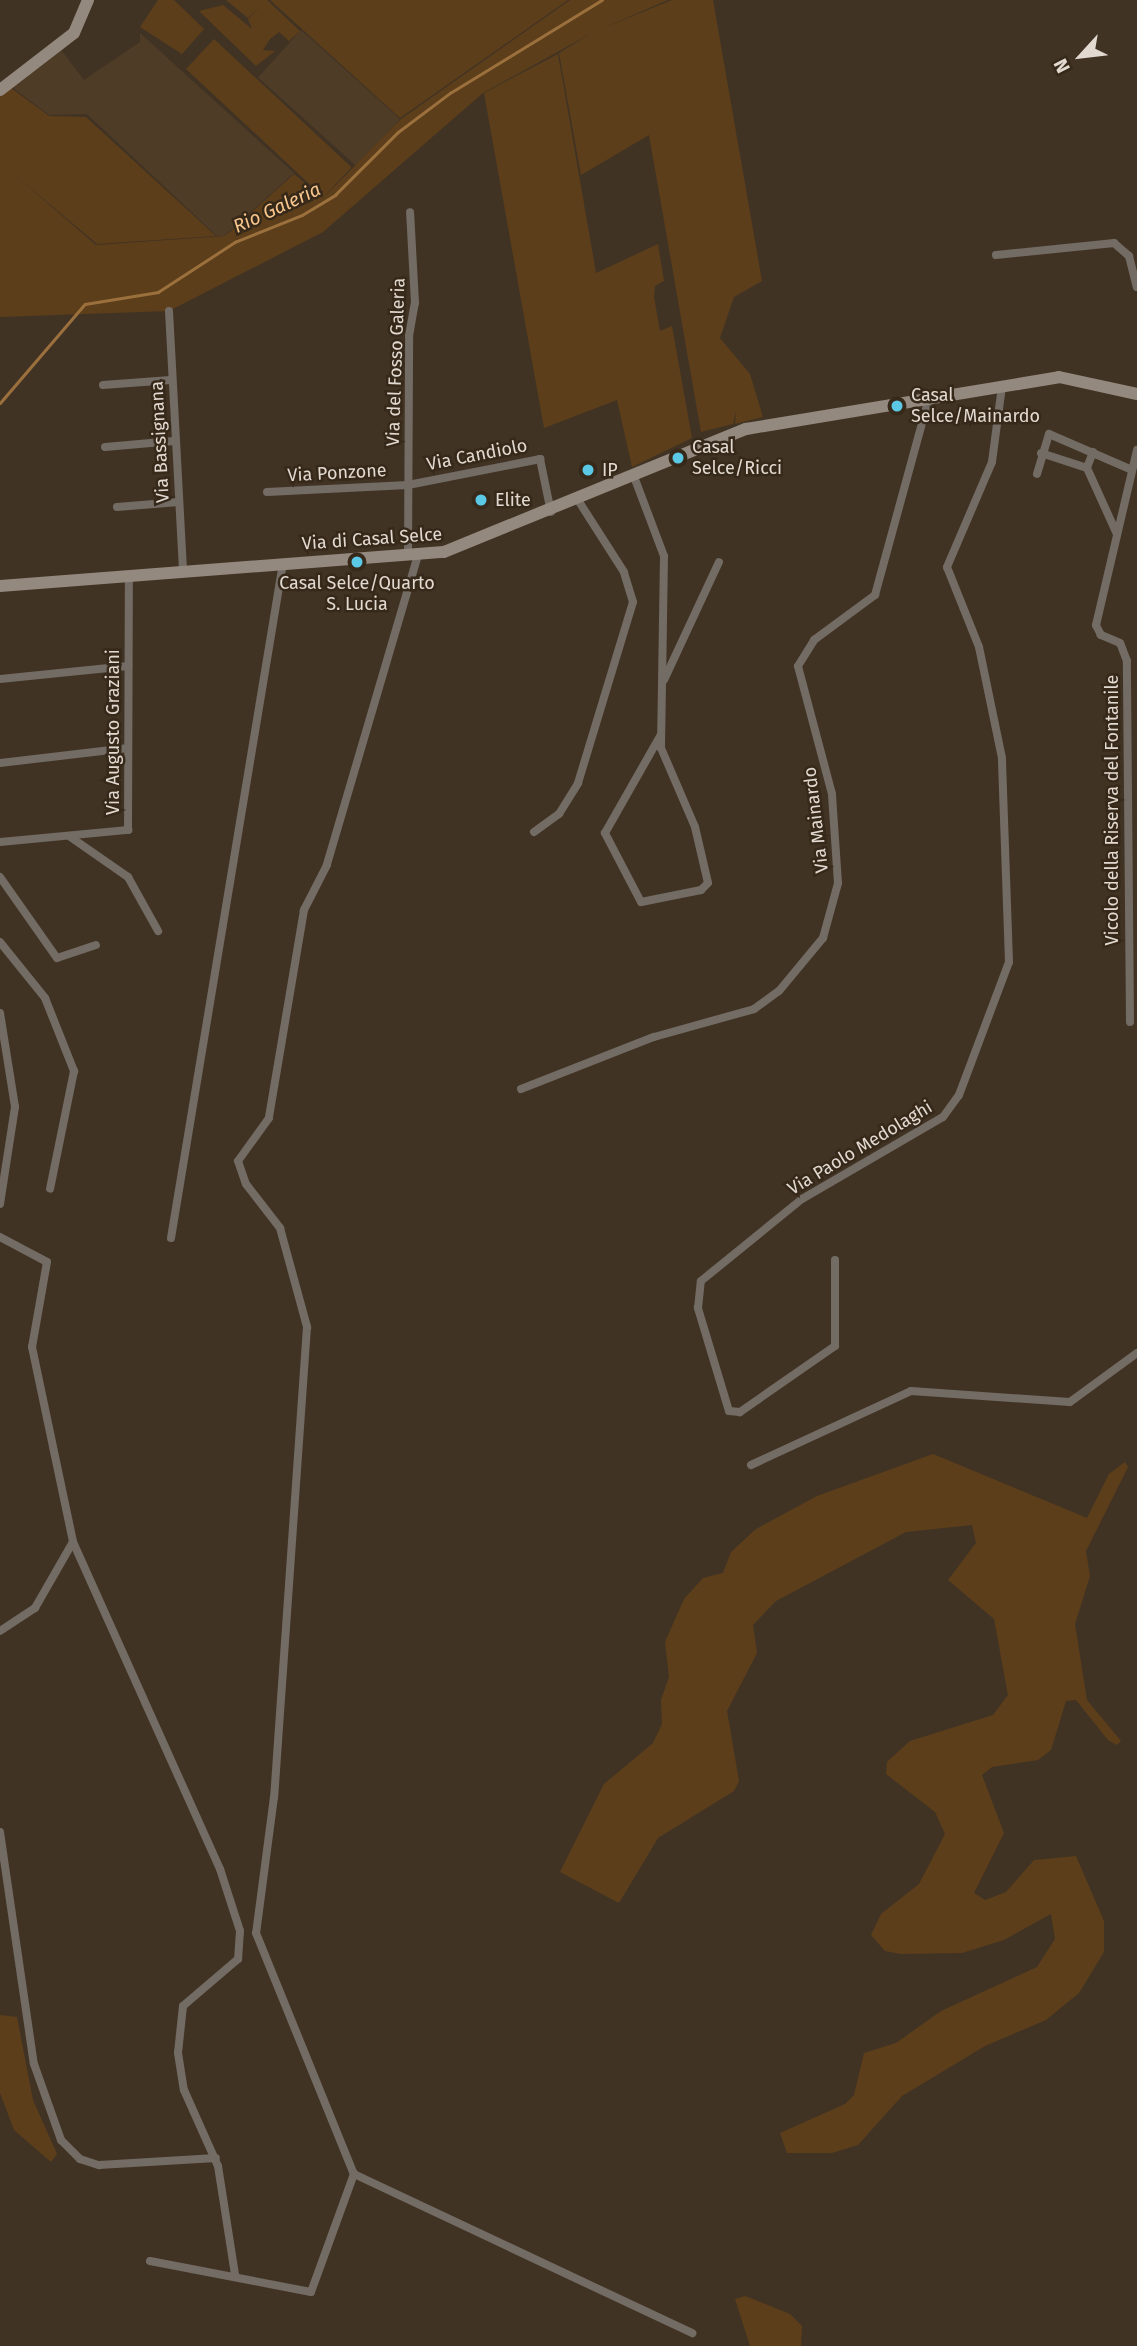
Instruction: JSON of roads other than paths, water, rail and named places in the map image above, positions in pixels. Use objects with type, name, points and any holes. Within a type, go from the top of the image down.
[{"type":"main road","points":[[0,90],[74,33],[88,0]]},
{"type":"main road","name":"Via di Casal Selce","points":[[0,586],[413,555],[466,546],[746,429],[1072,376],[1137,394]]},
{"type":"street","name":"Via del Fosso Galeria","points":[[256,1934],[274,1797],[307,1332],[280,1228],[246,1184],[238,1161],[269,1118],[303,910],[327,865],[413,555],[408,485],[415,303],[410,212]]},
{"type":"street","points":[[996,255],[1114,243],[1129,256],[1137,287]]},
{"type":"street","name":"Via Bassignana","points":[[169,311],[183,571]]},
{"type":"street","points":[[103,385],[171,380]]},
{"type":"street","name":"Via Paolo Medolaghi","points":[[835,1260],[835,1346],[740,1412],[729,1412],[698,1308],[701,1281],[802,1199],[943,1117],[959,1095],[1009,961],[1002,758],[979,647],[947,567],[992,462],[1002,386]]},
{"type":"street","name":"Via Mainardo","points":[[521,1089],[662,1034],[754,1009],[779,991],[823,938],[838,889],[832,794],[798,666],[814,640],[875,595],[929,398]]},
{"type":"street","points":[[1037,474],[1041,453],[1049,434],[1132,470]]},
{"type":"street","points":[[105,447],[174,441]]},
{"type":"street","name":"Vicolo della Riserva del Fontanile","points":[[1130,1023],[1127,663],[1120,643],[1101,635],[1096,625],[1137,450]]},
{"type":"street","points":[[1093,452],[1087,468],[1117,534]]},
{"type":"street","points":[[1041,453],[1087,468]]},
{"type":"street","name":"Via Candiolo","points":[[408,485],[540,459],[551,512]]},
{"type":"street","points":[[633,474],[664,552],[660,736],[696,830],[708,884],[641,902],[605,833],[660,736]]},
{"type":"street","name":"Via Ponzone","points":[[267,492],[408,485]]},
{"type":"street","points":[[534,832],[559,814],[578,783],[633,602],[627,577],[578,500]]},
{"type":"street","points":[[117,507],[179,502]]},
{"type":"street","points":[[663,683],[719,562]]},
{"type":"street","points":[[172,1238],[283,563]]},
{"type":"street","name":"Via Augusto Graziani","points":[[0,842],[128,830],[129,575]]},
{"type":"street","points":[[0,679],[128,666]]},
{"type":"street","points":[[0,763],[128,748]]},
{"type":"street","points":[[69,836],[128,877],[158,931]]},
{"type":"street","points":[[0,877],[57,958],[96,945]]},
{"type":"street","points":[[0,942],[45,998],[74,1071],[50,1189]]},
{"type":"street","points":[[0,1013],[15,1107],[0,1205]]},
{"type":"street","points":[[0,1237],[38,1252],[48,1263],[32,1347],[73,1542],[220,1869],[240,1933],[239,1957],[191,1996],[180,2018],[181,2080],[216,2158],[235,2275]]},
{"type":"street","points":[[751,1465],[911,1391],[1070,1402],[1137,1353]]},
{"type":"street","points":[[0,1631],[35,1608],[73,1542]]},
{"type":"street","points":[[0,1832],[34,2064],[61,2140],[80,2159],[99,2165],[216,2158]]},
{"type":"street","points":[[150,2260],[311,2292],[354,2174],[256,1934],[240,1933]]},
{"type":"street","points":[[354,2174],[692,2333]]},
{"type":"waterway","name":"Rio Galeria","points":[[0,403],[85,304],[158,292],[235,242],[302,215],[335,195],[398,132],[450,93],[602,0]]},
{"type":"place","name":"Casal Selce/Mainardo","points":[[897,406]]},
{"type":"place","name":"Casal Selce/Ricci","points":[[678,458]]},
{"type":"place","name":"IP","points":[[588,470]]},
{"type":"place","name":"Elite","points":[[481,500]]},
{"type":"place","name":"Casal Selce/Quarto S. Lucia","points":[[357,562]]}]
